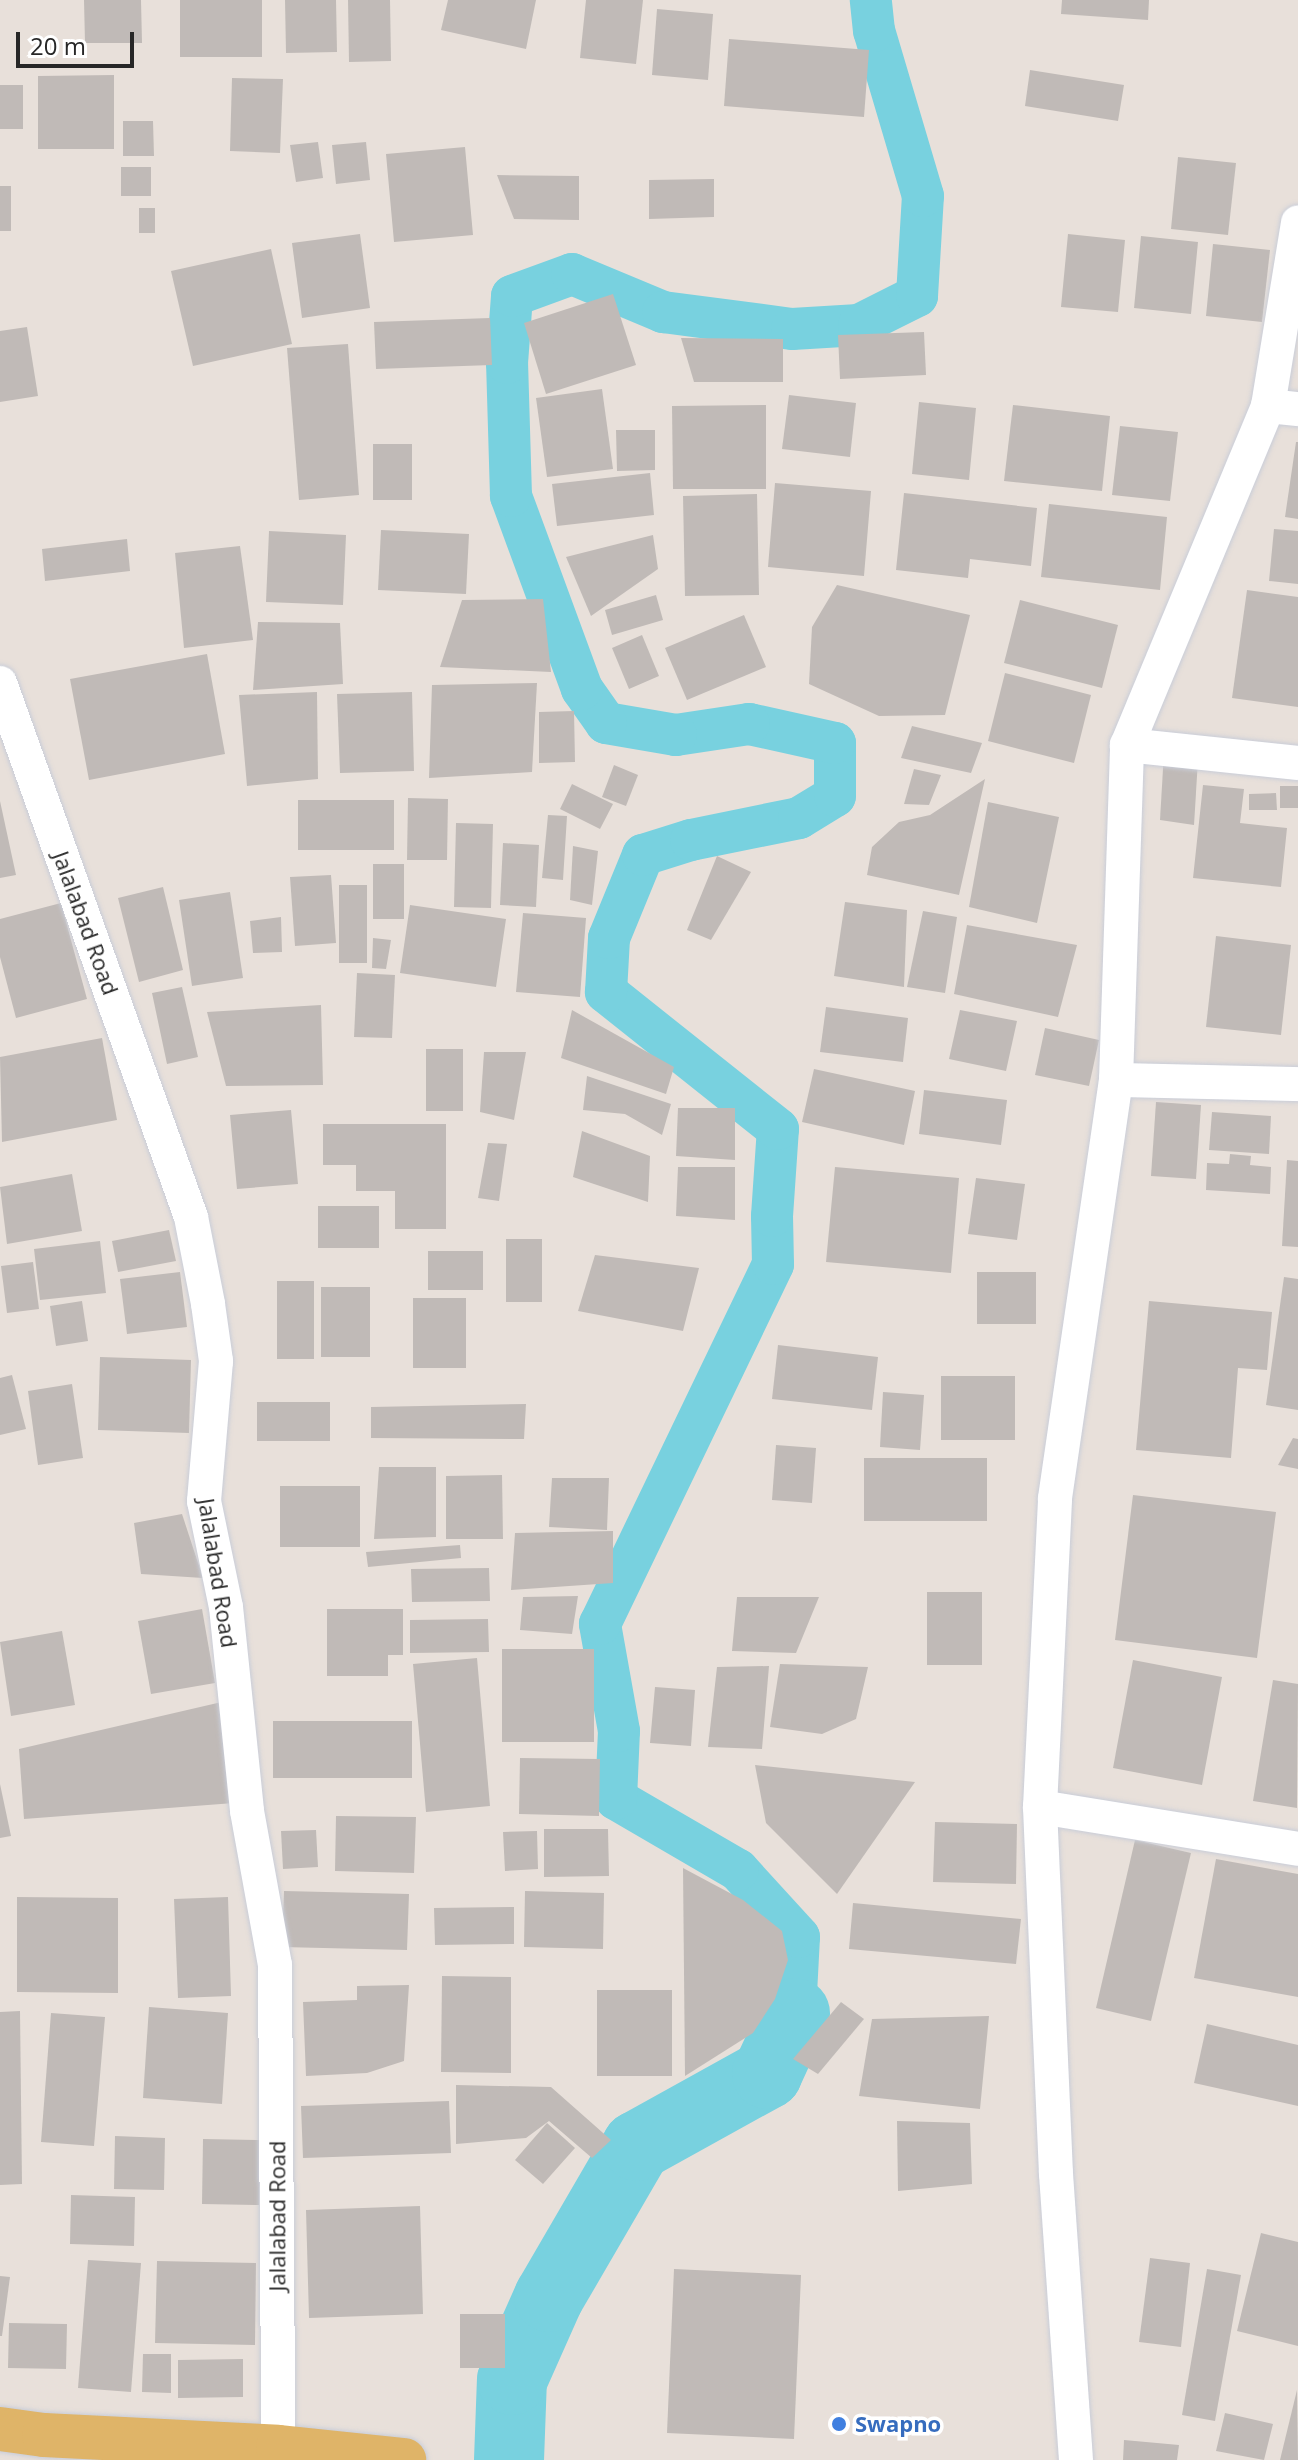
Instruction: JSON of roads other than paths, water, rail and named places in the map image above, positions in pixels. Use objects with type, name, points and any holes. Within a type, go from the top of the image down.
[{"type":"main road","points":[[0,2429],[44,2435],[278,2447],[404,2460]]},
{"type":"street","points":[[1076,2460],[1056,2174],[1040,1807],[1055,1498],[1116,1080],[1127,745],[1283,408],[1298,222]]},
{"type":"street","name":"Jalalabad Road","points":[[0,683],[191,1217],[208,1304],[216,1361],[204,1501],[226,1607],[247,1811],[275,1965],[278,2447]]},
{"type":"street","points":[[1127,745],[1298,763]]},
{"type":"street","points":[[1116,1080],[1298,1084]]},
{"type":"street","points":[[1040,1807],[1298,1849]]},
{"type":"waterway","points":[[795,2013],[799,1937],[738,1870],[616,1799],[619,1731],[600,1624],[773,1264],[772,1216],[778,1129],[606,992],[609,938],[643,855],[691,840],[799,818],[835,796],[835,743],[749,724],[676,735],[606,723],[582,689],[511,496],[507,363],[512,296],[572,274],[663,312],[792,329],[859,325],[917,296],[923,196],[874,31],[871,0]]},
{"type":"waterway","points":[[509,2460],[512,2380],[549,2297],[637,2146],[767,2074],[795,2013]]},
{"type":"place","name":"Swapno","points":[[839,2424]]}]
